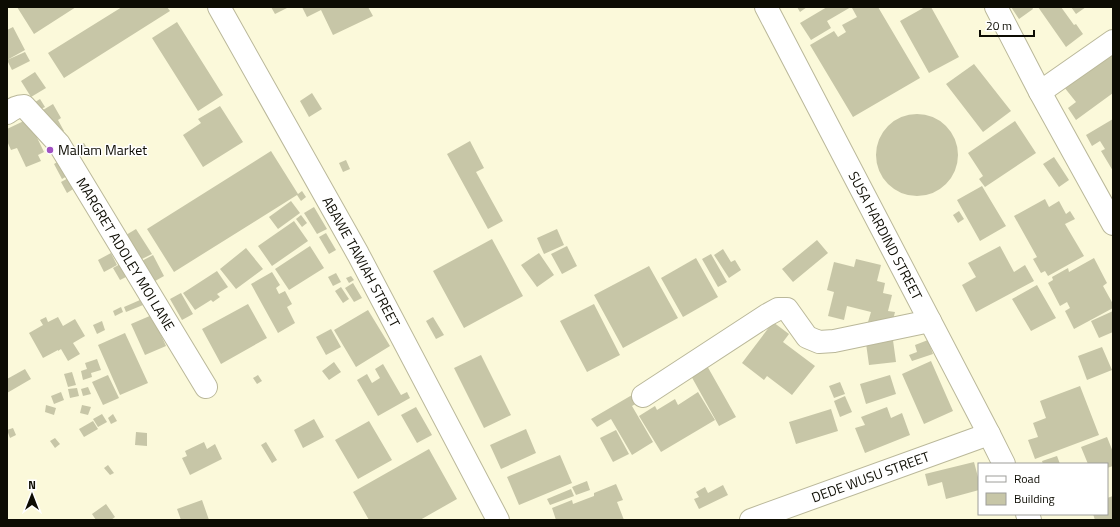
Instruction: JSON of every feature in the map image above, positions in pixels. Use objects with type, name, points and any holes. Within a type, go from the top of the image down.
[{"type":"street","name":"ABAWE TAWIAH STREET","points":[[219,7],[358,254],[498,520]]},
{"type":"street","name":"SUSA HARDIND STREET","points":[[766,7],[1004,463]]},
{"type":"street","points":[[996,7],[1040,92],[1113,224]]},
{"type":"street","points":[[1040,92],[1113,41]]},
{"type":"street","name":"MARGRET ADOLEY MOI LANE","points":[[16,110],[59,144],[206,387]]},
{"type":"street","points":[[643,396],[767,315],[778,310],[788,310],[807,337],[819,342],[834,341],[930,321]]},
{"type":"street","name":"DEDE WUSU STREET","points":[[751,520],[989,434]]},
{"type":"building","points":[[17,7],[76,7],[34,34]]},
{"type":"building","points":[[122,7],[167,7],[170,11],[64,78],[48,53]]},
{"type":"building","points":[[271,7],[289,7],[275,14]]},
{"type":"building","points":[[302,7],[368,7],[373,16],[333,35],[321,10],[307,17]]},
{"type":"building","points":[[797,7],[807,7],[800,12]]},
{"type":"building","points":[[827,7],[851,7],[827,21],[831,28],[811,40],[800,23]]},
{"type":"building","points":[[878,7],[920,78],[853,117],[810,45],[834,31],[838,37],[846,32],[842,25],[857,17],[852,8]]},
{"type":"building","points":[[925,7],[931,7],[959,57],[929,73],[900,21]]},
{"type":"building","points":[[1011,7],[1032,7],[1033,9],[1019,19]]},
{"type":"building","points":[[1038,7],[1061,7],[1074,25],[1076,24],[1083,34],[1066,47]]},
{"type":"building","points":[[1071,7],[1086,7],[1076,14]]},
{"type":"building","points":[[177,22],[223,95],[198,111],[152,38]]},
{"type":"building","points":[[13,27],[25,50],[7,60],[7,30]]},
{"type":"building","points":[[25,52],[30,61],[12,70],[7,60]]},
{"type":"building","points":[[1113,52],[1113,93],[1076,120],[1068,108],[1076,102],[1064,87]]},
{"type":"building","points":[[974,64],[1011,111],[983,132],[946,84]]},
{"type":"building","points":[[35,72],[46,88],[31,97],[21,81]]},
{"type":"building","points":[[312,93],[322,109],[309,117],[300,101]]},
{"type":"building","points":[[40,99],[45,107],[37,111],[32,104]]},
{"type":"building","points":[[53,104],[61,118],[58,120],[64,131],[55,137],[38,113]]},
{"type":"building","points":[[220,106],[243,142],[203,167],[183,135],[201,123],[198,119]]},
{"type":"building","points":[[917,114],[933,117],[946,126],[955,139],[958,155],[955,171],[946,184],[933,193],[917,196],[901,193],[888,184],[879,171],[876,155],[879,139],[888,126],[901,117]]},
{"type":"building","points":[[28,119],[44,152],[38,155],[41,161],[26,167],[17,148],[11,150],[7,141],[7,129]]},
{"type":"building","points":[[1113,119],[1113,171],[1101,151],[1105,149],[1100,141],[1092,146],[1086,135]]},
{"type":"building","points":[[1015,121],[1036,153],[985,187],[979,179],[983,176],[968,153]]},
{"type":"building","points":[[470,141],[484,168],[476,172],[503,221],[488,229],[447,154]]},
{"type":"building","points":[[84,143],[89,151],[79,157],[74,149]]},
{"type":"building","points":[[271,151],[298,194],[302,191],[306,197],[301,201],[297,195],[174,272],[147,229]]},
{"type":"building","points":[[66,157],[74,172],[62,179],[54,164]]},
{"type":"building","points":[[1054,157],[1069,180],[1059,187],[1043,164]]},
{"type":"building","points":[[346,160],[350,169],[343,172],[339,163]]},
{"type":"building","points":[[72,176],[78,186],[67,193],[61,182]]},
{"type":"building","points":[[982,186],[1006,226],[980,241],[957,200]]},
{"type":"building","points":[[1045,199],[1049,207],[1059,201],[1066,214],[1070,211],[1075,219],[1065,224],[1084,256],[1048,276],[1045,271],[1041,273],[1033,259],[1037,257],[1014,216]]},
{"type":"building","points":[[291,201],[300,213],[278,229],[269,217]]},
{"type":"building","points":[[314,207],[327,229],[317,234],[304,213]]},
{"type":"building","points":[[959,211],[964,219],[958,223],[953,215]]},
{"type":"building","points":[[301,215],[307,223],[302,227],[296,219]]},
{"type":"building","points":[[294,221],[308,241],[272,266],[258,246]]},
{"type":"building","points":[[136,229],[152,254],[136,262],[126,235]]},
{"type":"building","points":[[557,229],[564,245],[544,254],[537,238]]},
{"type":"building","points":[[326,233],[336,250],[329,254],[319,237]]},
{"type":"building","points":[[492,239],[523,296],[464,328],[433,271]]},
{"type":"building","points":[[817,240],[828,253],[793,282],[782,269]]},
{"type":"building","points":[[310,246],[324,268],[289,290],[275,269]]},
{"type":"building","points":[[567,246],[577,266],[562,274],[551,254]]},
{"type":"building","points":[[1000,246],[1014,272],[1025,265],[1034,281],[976,312],[962,285],[976,277],[968,263]]},
{"type":"building","points":[[246,248],[263,269],[236,289],[220,269]]},
{"type":"building","points":[[723,249],[731,262],[735,260],[741,270],[729,278],[714,255]]},
{"type":"building","points":[[111,253],[117,265],[104,272],[98,260]]},
{"type":"building","points":[[539,253],[554,275],[537,287],[521,265]]},
{"type":"building","points":[[711,254],[727,282],[718,287],[702,259]]},
{"type":"building","points":[[153,255],[164,276],[148,285],[136,264]]},
{"type":"building","points":[[696,258],[718,297],[683,317],[661,278]]},
{"type":"building","points":[[1094,258],[1107,283],[1103,286],[1113,304],[1113,308],[1074,329],[1065,311],[1070,308],[1067,302],[1060,306],[1048,283],[1053,280],[1052,277],[1068,268],[1069,272]]},
{"type":"building","points":[[856,259],[881,265],[877,281],[885,283],[883,293],[892,295],[888,311],[895,312],[893,320],[868,322],[871,312],[847,306],[844,320],[828,316],[834,292],[827,290],[834,262],[854,267]]},
{"type":"building","points":[[122,263],[130,275],[120,280],[113,268]]},
{"type":"building","points":[[649,266],[678,318],[623,348],[594,295]]},
{"type":"building","points":[[217,271],[228,287],[217,294],[220,297],[213,302],[211,300],[195,310],[183,293]]},
{"type":"building","points":[[272,272],[280,285],[276,288],[279,294],[285,291],[292,304],[287,307],[295,323],[278,333],[251,284]]},
{"type":"building","points":[[336,273],[341,282],[333,286],[328,277]]},
{"type":"building","points":[[351,276],[354,280],[349,283],[346,278]]},
{"type":"building","points":[[353,283],[362,298],[354,302],[345,288]]},
{"type":"building","points":[[1037,285],[1056,318],[1031,331],[1012,299]]},
{"type":"building","points":[[341,287],[349,299],[343,303],[335,291]]},
{"type":"building","points":[[181,293],[193,314],[182,320],[170,299]]},
{"type":"building","points":[[140,300],[143,305],[126,312],[124,307]]},
{"type":"building","points":[[248,304],[267,338],[221,364],[202,329]]},
{"type":"building","points":[[594,304],[620,355],[587,372],[560,321]]},
{"type":"building","points":[[121,307],[123,312],[115,316],[113,311]]},
{"type":"building","points":[[368,310],[390,346],[356,367],[334,330]]},
{"type":"building","points":[[1113,311],[1113,332],[1099,338],[1091,321]]},
{"type":"building","points":[[152,315],[166,346],[145,355],[131,324]]},
{"type":"building","points":[[46,317],[48,322],[58,317],[63,326],[75,319],[85,336],[73,343],[80,354],[68,361],[61,349],[43,358],[29,333],[43,325],[40,320]]},
{"type":"building","points":[[433,317],[444,335],[436,339],[426,321]]},
{"type":"building","points":[[102,321],[105,330],[97,334],[93,325]]},
{"type":"building","points":[[773,322],[789,334],[783,342],[815,366],[792,395],[767,376],[764,380],[742,363]]},
{"type":"building","points":[[331,329],[341,347],[326,355],[316,337]]},
{"type":"building","points":[[125,333],[148,383],[120,395],[98,345]]},
{"type":"building","points":[[892,333],[896,362],[869,365],[865,336]]},
{"type":"building","points":[[928,340],[933,354],[912,361],[909,355],[917,352],[915,345]]},
{"type":"building","points":[[1102,347],[1112,370],[1087,380],[1078,356]]},
{"type":"building","points":[[481,355],[511,415],[484,428],[454,368]]},
{"type":"building","points":[[97,359],[101,370],[91,373],[92,377],[83,380],[81,371],[87,369],[85,363]]},
{"type":"building","points":[[931,361],[953,411],[924,424],[902,374]]},
{"type":"building","points":[[334,362],[341,372],[329,380],[322,371]]},
{"type":"building","points":[[383,364],[401,395],[407,392],[410,398],[378,416],[357,380],[367,374],[372,383],[380,378],[375,369]]},
{"type":"building","points":[[706,364],[736,417],[719,426],[690,374]]},
{"type":"building","points":[[25,369],[31,379],[7,393],[7,379]]},
{"type":"building","points":[[72,372],[76,385],[68,387],[64,374]]},
{"type":"building","points":[[108,375],[119,398],[103,405],[92,382]]},
{"type":"building","points":[[258,375],[262,381],[257,384],[253,378]]},
{"type":"building","points":[[890,375],[896,394],[866,404],[860,384]]},
{"type":"building","points":[[840,382],[845,394],[834,398],[829,386]]},
{"type":"building","points":[[1080,386],[1099,435],[1035,459],[1028,440],[1038,437],[1033,423],[1046,418],[1040,401]]},
{"type":"building","points":[[88,387],[91,394],[83,396],[81,389]]},
{"type":"building","points":[[77,388],[79,396],[70,398],[68,389]]},
{"type":"building","points":[[61,392],[64,400],[54,404],[51,396]]},
{"type":"building","points":[[698,392],[715,420],[661,452],[639,416],[655,406],[657,410],[675,399],[678,405]]},
{"type":"building","points":[[632,395],[637,403],[632,406],[653,442],[632,455],[611,419],[597,427],[591,419]]},
{"type":"building","points":[[845,396],[852,412],[840,417],[834,401]]},
{"type":"building","points":[[46,405],[56,408],[54,415],[45,412]]},
{"type":"building","points":[[82,405],[91,407],[88,415],[80,413]]},
{"type":"building","points":[[416,407],[432,435],[417,443],[401,415]]},
{"type":"building","points":[[887,407],[891,418],[902,413],[910,435],[865,453],[855,428],[865,425],[861,417]]},
{"type":"building","points":[[831,409],[838,431],[796,444],[789,422]]},
{"type":"building","points":[[102,414],[107,422],[98,427],[93,419]]},
{"type":"building","points":[[113,414],[117,421],[111,424],[108,418]]},
{"type":"building","points":[[314,419],[324,437],[303,448],[294,430]]},
{"type":"building","points":[[93,421],[98,429],[84,437],[79,429]]},
{"type":"building","points":[[369,421],[392,460],[358,479],[335,440]]},
{"type":"building","points":[[13,428],[16,435],[10,438],[7,430]]},
{"type":"building","points":[[526,429],[536,453],[501,469],[490,445]]},
{"type":"building","points":[[616,430],[629,454],[613,462],[600,438]]},
{"type":"building","points":[[136,432],[147,433],[147,446],[135,445]]},
{"type":"building","points":[[1107,437],[1113,452],[1113,466],[1108,468],[1108,463],[1088,463],[1081,447]]},
{"type":"building","points":[[55,438],[60,444],[55,448],[50,441]]},
{"type":"building","points":[[204,442],[207,449],[215,444],[222,459],[190,475],[182,458],[187,456],[185,451]]},
{"type":"building","points":[[266,442],[277,460],[272,463],[261,445]]},
{"type":"building","points":[[429,449],[457,499],[420,520],[369,520],[353,492]]},
{"type":"building","points":[[560,455],[572,483],[519,505],[507,477]]},
{"type":"building","points":[[1057,456],[1060,463],[1043,463],[1042,461]]},
{"type":"building","points":[[974,462],[978,477],[978,490],[946,499],[942,482],[928,486],[925,474]]},
{"type":"building","points":[[108,465],[114,473],[110,475],[104,468]]},
{"type":"building","points":[[587,481],[590,490],[576,495],[572,487]]},
{"type":"building","points":[[616,484],[623,500],[617,502],[624,520],[556,520],[552,508],[572,500],[573,504],[594,496],[594,493]]},
{"type":"building","points":[[723,485],[728,495],[699,509],[694,499],[699,497],[696,492],[705,487],[708,493]]},
{"type":"building","points":[[571,489],[574,496],[550,505],[547,499]]},
{"type":"building","points":[[1113,496],[1113,520],[1095,520],[1093,515],[1108,515],[1108,498]]},
{"type":"building","points":[[202,500],[209,520],[181,520],[177,509]]},
{"type":"building","points":[[106,504],[115,517],[111,520],[96,520],[92,514]]},
{"type":"place","name":"Mallam Market","points":[[50,150]]}]
